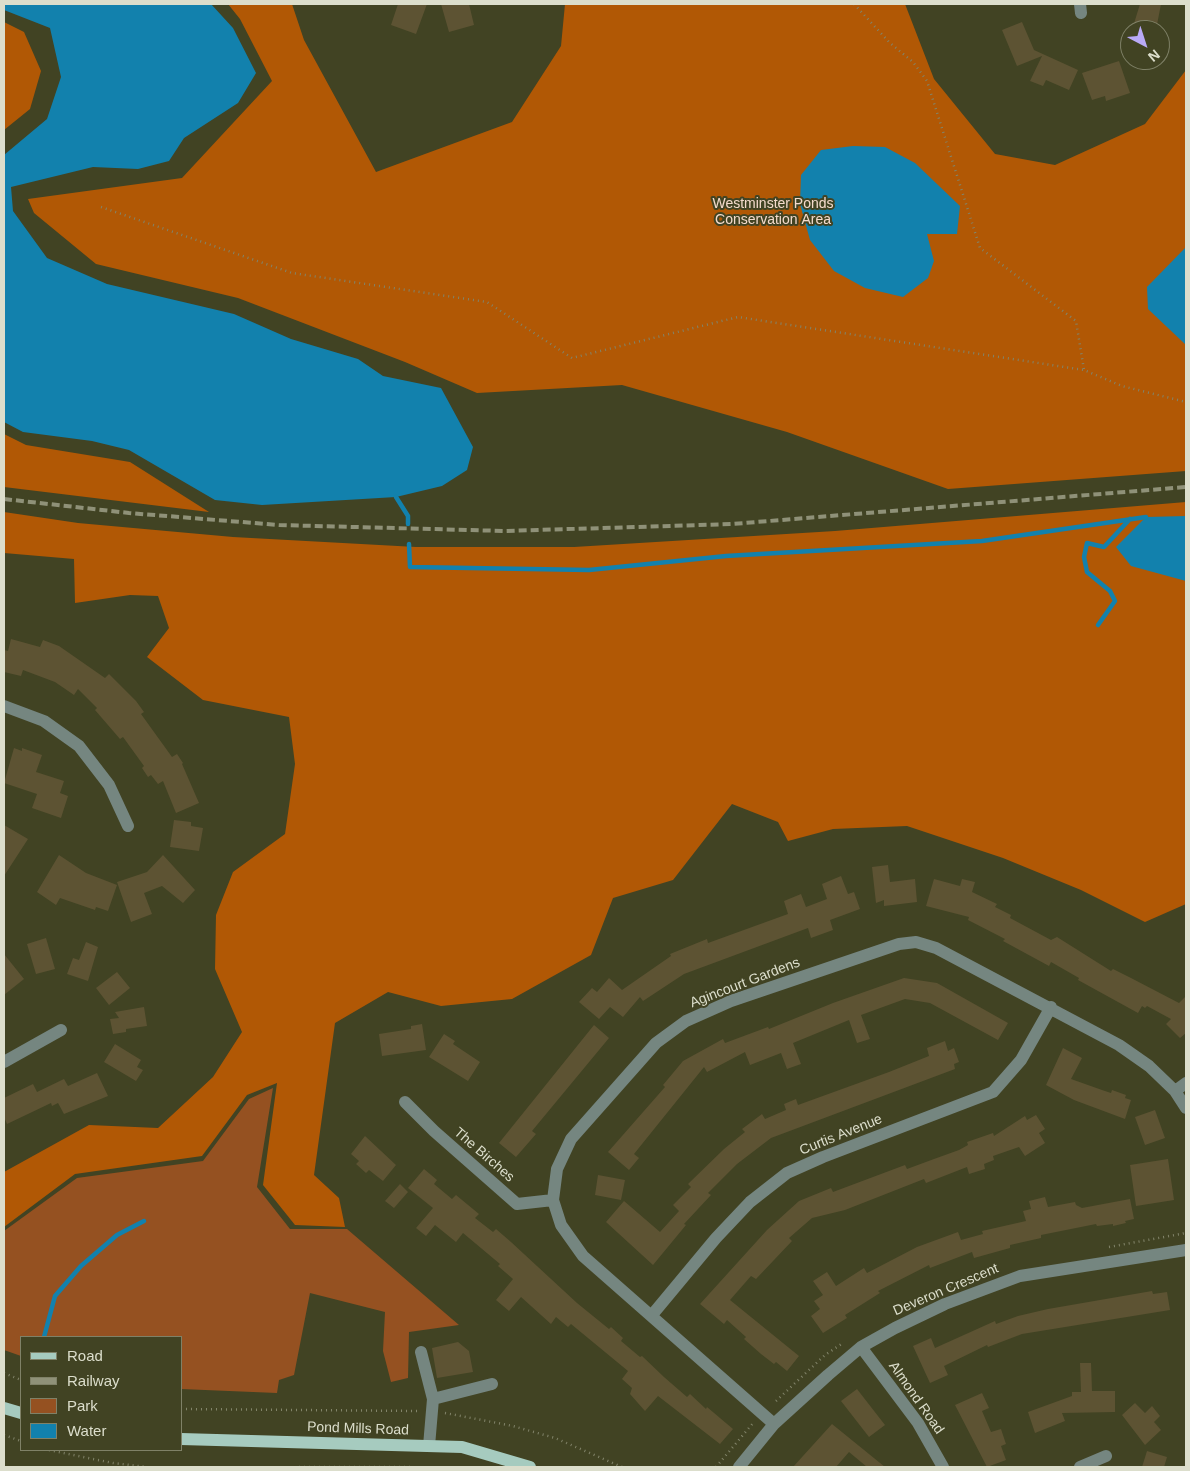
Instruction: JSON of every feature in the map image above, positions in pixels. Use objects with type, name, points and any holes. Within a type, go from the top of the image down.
[{"type":"main road","points":[[4,1408],[20,1413]]},
{"type":"main road","name":"Pond Mills Road","points":[[182,1439],[462,1447],[530,1467]]},
{"type":"street","points":[[4,706],[44,721],[79,746],[109,785],[128,826]]},
{"type":"street","name":"Agincourt Gardens","points":[[774,1424],[583,1256],[561,1225],[553,1200],[557,1169],[572,1138],[650,1051],[686,1021],[731,1001],[899,944],[916,942],[936,948],[1119,1045],[1149,1066],[1175,1091],[1186,1108]]},
{"type":"street","name":"Curtis Avenue","points":[[652,1315],[716,1238],[750,1202],[787,1174],[839,1151],[993,1092],[1021,1060],[1050,1007]]},
{"type":"street","points":[[4,1062],[61,1030]]},
{"type":"street","points":[[1175,1091],[1186,1083]]},
{"type":"street","name":"The Birches","points":[[405,1102],[434,1131],[517,1204],[553,1200]]},
{"type":"street","name":"Deveron Crescent","points":[[739,1467],[774,1424],[861,1347],[895,1328],[945,1304],[1020,1276],[1186,1250]]},
{"type":"street","name":"Almond Road","points":[[861,1347],[918,1423],[944,1467]]},
{"type":"street","points":[[421,1352],[432,1405],[429,1446]]},
{"type":"street","points":[[432,1405],[492,1384]]},
{"type":"street","points":[[1080,1467],[1106,1456]]},
{"type":"path","points":[[854,4],[890,43],[913,62],[927,81],[980,248],[1076,322],[1084,370]]},
{"type":"path","points":[[102,207],[292,273],[487,302],[572,358],[738,317],[1084,370],[1122,386],[1186,402]]},
{"type":"path","points":[[4,1373],[20,1380]]},
{"type":"path","points":[[182,1409],[432,1405],[555,1438],[622,1467]]},
{"type":"path","points":[[716,1467],[755,1421]]},
{"type":"path","points":[[4,1435],[20,1441]]},
{"type":"path","points":[[54,1451],[113,1463],[147,1467]]},
{"type":"path","points":[[299,1467],[411,1467]]},
{"type":"green space","name":"Westminster Ponds Conservation Area","points":[[228,4],[292,4],[304,40],[376,172],[512,122],[561,46],[565,4],[905,4],[934,79],[995,154],[1055,165],[1145,124],[1186,70],[1186,471],[948,489],[787,432],[622,385],[477,393],[405,362],[238,298],[96,264],[34,213],[28,199],[182,178],[272,81],[240,19]]},
{"type":"green space","points":[[4,22],[24,32],[41,71],[30,109],[4,130]]},
{"type":"green space","points":[[4,434],[26,445],[130,462],[209,512],[4,487]]},
{"type":"green space","points":[[1186,502],[1186,904],[1145,922],[1081,890],[1003,858],[907,826],[833,829],[788,841],[778,822],[732,804],[673,880],[613,898],[591,955],[512,999],[441,1006],[388,992],[335,1023],[314,1175],[339,1198],[345,1227],[295,1225],[263,1185],[277,1083],[247,1095],[202,1156],[75,1174],[4,1227],[4,1172],[89,1125],[158,1128],[213,1077],[242,1032],[215,969],[216,915],[233,872],[285,834],[295,764],[289,717],[203,700],[147,657],[169,628],[158,596],[130,595],[75,603],[74,559],[4,553],[4,512],[78,523],[233,537],[416,547],[574,547],[835,531]]},
{"type":"green space","points":[[273,1088],[257,1187],[290,1229],[347,1229],[459,1325],[409,1332],[408,1378],[391,1382],[383,1351],[385,1312],[310,1293],[294,1375],[279,1380],[277,1393],[182,1389],[182,1336],[20,1336],[20,1356],[4,1350],[4,1231],[77,1178],[203,1161],[249,1099]]},
{"type":"water","points":[[4,4],[211,4],[233,28],[256,73],[238,103],[184,138],[169,161],[138,169],[93,167],[11,187],[13,211],[47,258],[107,284],[234,314],[291,339],[358,359],[383,376],[441,388],[473,447],[467,470],[442,486],[396,497],[262,505],[215,500],[129,450],[92,441],[23,432],[4,422],[4,155],[47,119],[61,77],[50,28],[4,10]]},
{"type":"water","points":[[853,146],[885,147],[915,163],[960,206],[957,234],[927,234],[934,261],[928,278],[903,297],[865,288],[834,271],[810,240],[800,204],[801,175],[821,150]]},
{"type":"water","points":[[1186,247],[1186,345],[1148,309],[1147,287]]},
{"type":"water","points":[[1186,516],[1186,581],[1131,566],[1116,547],[1146,517]]},
{"type":"building","points":[[398,4],[427,4],[416,34],[391,25]]},
{"type":"building","points":[[441,4],[469,4],[474,25],[449,32]]},
{"type":"building","points":[[1140,4],[1161,4],[1158,20],[1135,20]]},
{"type":"building","points":[[1022,22],[1034,50],[1078,70],[1069,90],[1046,80],[1043,86],[1030,81],[1042,56],[1017,66],[1002,30]]},
{"type":"building","points":[[1119,61],[1120,70],[1122,70],[1130,93],[1106,101],[1105,96],[1092,100],[1082,73]]},
{"type":"building","points":[[11,639],[40,647],[43,640],[59,646],[105,678],[109,674],[136,701],[144,712],[141,714],[172,757],[177,754],[183,763],[199,803],[176,813],[163,781],[158,784],[151,775],[148,777],[142,768],[144,766],[123,737],[120,739],[95,710],[97,708],[78,689],[74,695],[55,682],[23,670],[21,676],[4,672],[4,650],[8,651]]},
{"type":"building","points":[[14,748],[22,751],[22,748],[42,755],[36,772],[64,781],[60,793],[68,796],[61,818],[32,808],[37,794],[4,783]]},
{"type":"building","points":[[174,820],[191,822],[191,826],[203,828],[199,851],[170,847]]},
{"type":"building","points":[[4,825],[28,839],[4,876]]},
{"type":"building","points":[[59,855],[86,873],[117,885],[108,911],[96,907],[95,910],[60,898],[56,905],[37,892]]},
{"type":"building","points":[[163,855],[195,890],[183,903],[162,886],[144,893],[152,914],[131,922],[117,882],[147,872]]},
{"type":"building","points":[[888,865],[890,882],[915,879],[917,902],[884,906],[884,900],[876,903],[872,867]]},
{"type":"building","points":[[841,876],[848,894],[854,892],[860,909],[830,920],[833,930],[811,938],[808,928],[684,974],[643,1001],[640,997],[623,1017],[610,1007],[599,1019],[579,1002],[592,988],[597,992],[609,978],[622,990],[671,956],[670,954],[707,939],[708,943],[788,914],[784,901],[801,894],[806,907],[827,899],[822,884]]},
{"type":"building","points":[[934,879],[960,886],[962,879],[975,882],[972,892],[997,904],[995,907],[1011,915],[1010,918],[1051,940],[1057,937],[1111,971],[1113,969],[1179,1003],[1186,996],[1186,1033],[1180,1038],[1166,1024],[1171,1019],[1147,1006],[1145,1008],[1142,1006],[1138,1013],[1078,980],[1079,978],[1051,962],[1049,966],[1003,941],[1005,939],[968,920],[969,917],[926,906]]},
{"type":"building","points":[[46,938],[55,969],[36,974],[27,944]]},
{"type":"building","points":[[86,942],[98,947],[88,981],[67,974],[73,958],[79,960]]},
{"type":"building","points":[[4,954],[24,979],[4,995]]},
{"type":"building","points":[[117,972],[130,988],[109,1005],[96,988]]},
{"type":"building","points":[[904,978],[937,983],[1008,1023],[998,1040],[930,1003],[905,999],[861,1015],[870,1039],[857,1043],[849,1020],[793,1043],[801,1064],[787,1069],[781,1053],[750,1065],[745,1052],[707,1072],[704,1067],[634,1154],[639,1158],[629,1170],[608,1152],[665,1087],[663,1085],[683,1061],[723,1039],[725,1043],[768,1027],[769,1029],[833,1003]]},
{"type":"building","points":[[144,1007],[147,1026],[126,1029],[126,1032],[113,1034],[110,1019],[119,1018],[115,1012]]},
{"type":"building","points":[[422,1024],[426,1050],[382,1056],[379,1034],[411,1029],[411,1026]]},
{"type":"building","points":[[594,1025],[609,1038],[532,1131],[536,1134],[516,1157],[499,1143]]},
{"type":"building","points":[[444,1034],[455,1041],[453,1044],[480,1062],[468,1081],[429,1057]]},
{"type":"building","points":[[945,1041],[948,1051],[954,1048],[959,1062],[954,1064],[955,1069],[771,1138],[737,1164],[708,1193],[711,1195],[684,1224],[686,1225],[653,1265],[606,1222],[624,1201],[660,1232],[679,1211],[673,1205],[691,1187],[688,1184],[724,1149],[745,1132],[742,1129],[762,1114],[765,1119],[786,1110],[784,1104],[796,1099],[798,1105],[889,1072],[929,1056],[927,1048]]},
{"type":"building","points":[[115,1044],[141,1060],[137,1067],[143,1070],[136,1081],[104,1062]]},
{"type":"building","points":[[1063,1048],[1082,1058],[1071,1079],[1111,1093],[1112,1090],[1126,1095],[1125,1098],[1131,1100],[1125,1119],[1074,1100],[1046,1085]]},
{"type":"building","points":[[97,1073],[108,1096],[64,1114],[58,1103],[52,1106],[51,1103],[7,1124],[4,1117],[4,1098],[33,1084],[37,1092],[64,1079],[68,1086]]},
{"type":"building","points":[[1155,1110],[1165,1138],[1145,1145],[1135,1117]]},
{"type":"building","points":[[1036,1115],[1045,1129],[1039,1133],[1045,1143],[1025,1156],[1019,1147],[993,1156],[994,1160],[984,1164],[985,1169],[969,1174],[967,1167],[926,1183],[924,1179],[845,1210],[812,1218],[789,1238],[792,1241],[756,1279],[751,1276],[730,1300],[799,1356],[787,1371],[776,1362],[774,1364],[761,1354],[727,1320],[724,1324],[700,1304],[767,1230],[799,1201],[831,1188],[833,1192],[905,1165],[907,1169],[959,1150],[968,1145],[967,1142],[993,1133],[994,1136],[1025,1116],[1027,1120]]},
{"type":"building","points":[[365,1136],[396,1165],[383,1181],[369,1170],[366,1173],[356,1164],[359,1161],[351,1154]]},
{"type":"building","points":[[1168,1159],[1174,1200],[1136,1206],[1130,1165]]},
{"type":"building","points":[[424,1169],[437,1180],[434,1184],[452,1199],[456,1195],[479,1214],[475,1218],[493,1232],[496,1229],[577,1303],[609,1329],[611,1327],[623,1338],[621,1341],[640,1357],[642,1356],[687,1397],[690,1394],[706,1409],[707,1407],[733,1429],[720,1444],[658,1396],[645,1411],[630,1394],[632,1388],[622,1379],[628,1371],[571,1324],[568,1327],[556,1317],[551,1324],[521,1297],[509,1311],[496,1300],[513,1279],[498,1266],[500,1264],[463,1233],[456,1242],[435,1225],[426,1236],[416,1228],[433,1208],[408,1188]]},
{"type":"building","points":[[598,1175],[625,1180],[621,1200],[595,1195]]},
{"type":"building","points":[[400,1184],[408,1192],[394,1208],[385,1201]]},
{"type":"building","points":[[1045,1197],[1048,1207],[1075,1202],[1076,1205],[1082,1208],[1130,1199],[1134,1219],[1113,1226],[1113,1224],[1097,1226],[1096,1224],[1041,1235],[1041,1238],[1010,1245],[1010,1248],[974,1258],[972,1252],[930,1268],[929,1265],[878,1291],[880,1293],[845,1315],[847,1318],[823,1333],[811,1316],[820,1309],[814,1301],[823,1295],[813,1281],[827,1272],[836,1286],[864,1268],[867,1273],[917,1247],[958,1232],[961,1240],[983,1234],[982,1231],[1026,1221],[1023,1211],[1031,1209],[1029,1201]]},
{"type":"building","points":[[1152,1291],[1153,1294],[1167,1292],[1170,1310],[1022,1334],[988,1347],[987,1345],[944,1366],[948,1375],[930,1383],[913,1346],[931,1338],[935,1348],[995,1321],[996,1324],[1018,1316],[1048,1309]]},
{"type":"building","points":[[458,1342],[469,1351],[473,1372],[437,1378],[432,1348]]},
{"type":"building","points":[[1080,1363],[1091,1363],[1092,1391],[1115,1391],[1115,1412],[1062,1413],[1065,1421],[1035,1433],[1028,1412],[1072,1396],[1072,1392],[1081,1392]]},
{"type":"building","points":[[857,1389],[885,1425],[869,1437],[841,1401]]},
{"type":"building","points":[[982,1393],[989,1408],[982,1411],[991,1432],[1001,1429],[1006,1444],[1001,1446],[1006,1460],[987,1467],[955,1405]]},
{"type":"building","points":[[1135,1403],[1145,1413],[1152,1406],[1160,1416],[1154,1422],[1161,1430],[1145,1445],[1122,1415]]},
{"type":"building","points":[[832,1424],[885,1467],[867,1467],[849,1452],[836,1467],[793,1467]]},
{"type":"building","points":[[1147,1451],[1167,1457],[1164,1467],[1142,1467]]},
{"type":"waterway","points":[[396,497],[408,516],[408,524]]},
{"type":"waterway","points":[[409,544],[410,567],[589,570],[726,556],[982,541],[1146,517]]},
{"type":"waterway","points":[[1098,625],[1115,601],[1110,591],[1087,572],[1084,557],[1087,543],[1104,547],[1130,519]]},
{"type":"waterway","points":[[44,1336],[55,1296],[81,1266],[117,1235],[144,1221]]},
{"type":"railway","points":[[4,499],[129,513],[279,525],[506,531],[732,524],[1186,487]]}]
